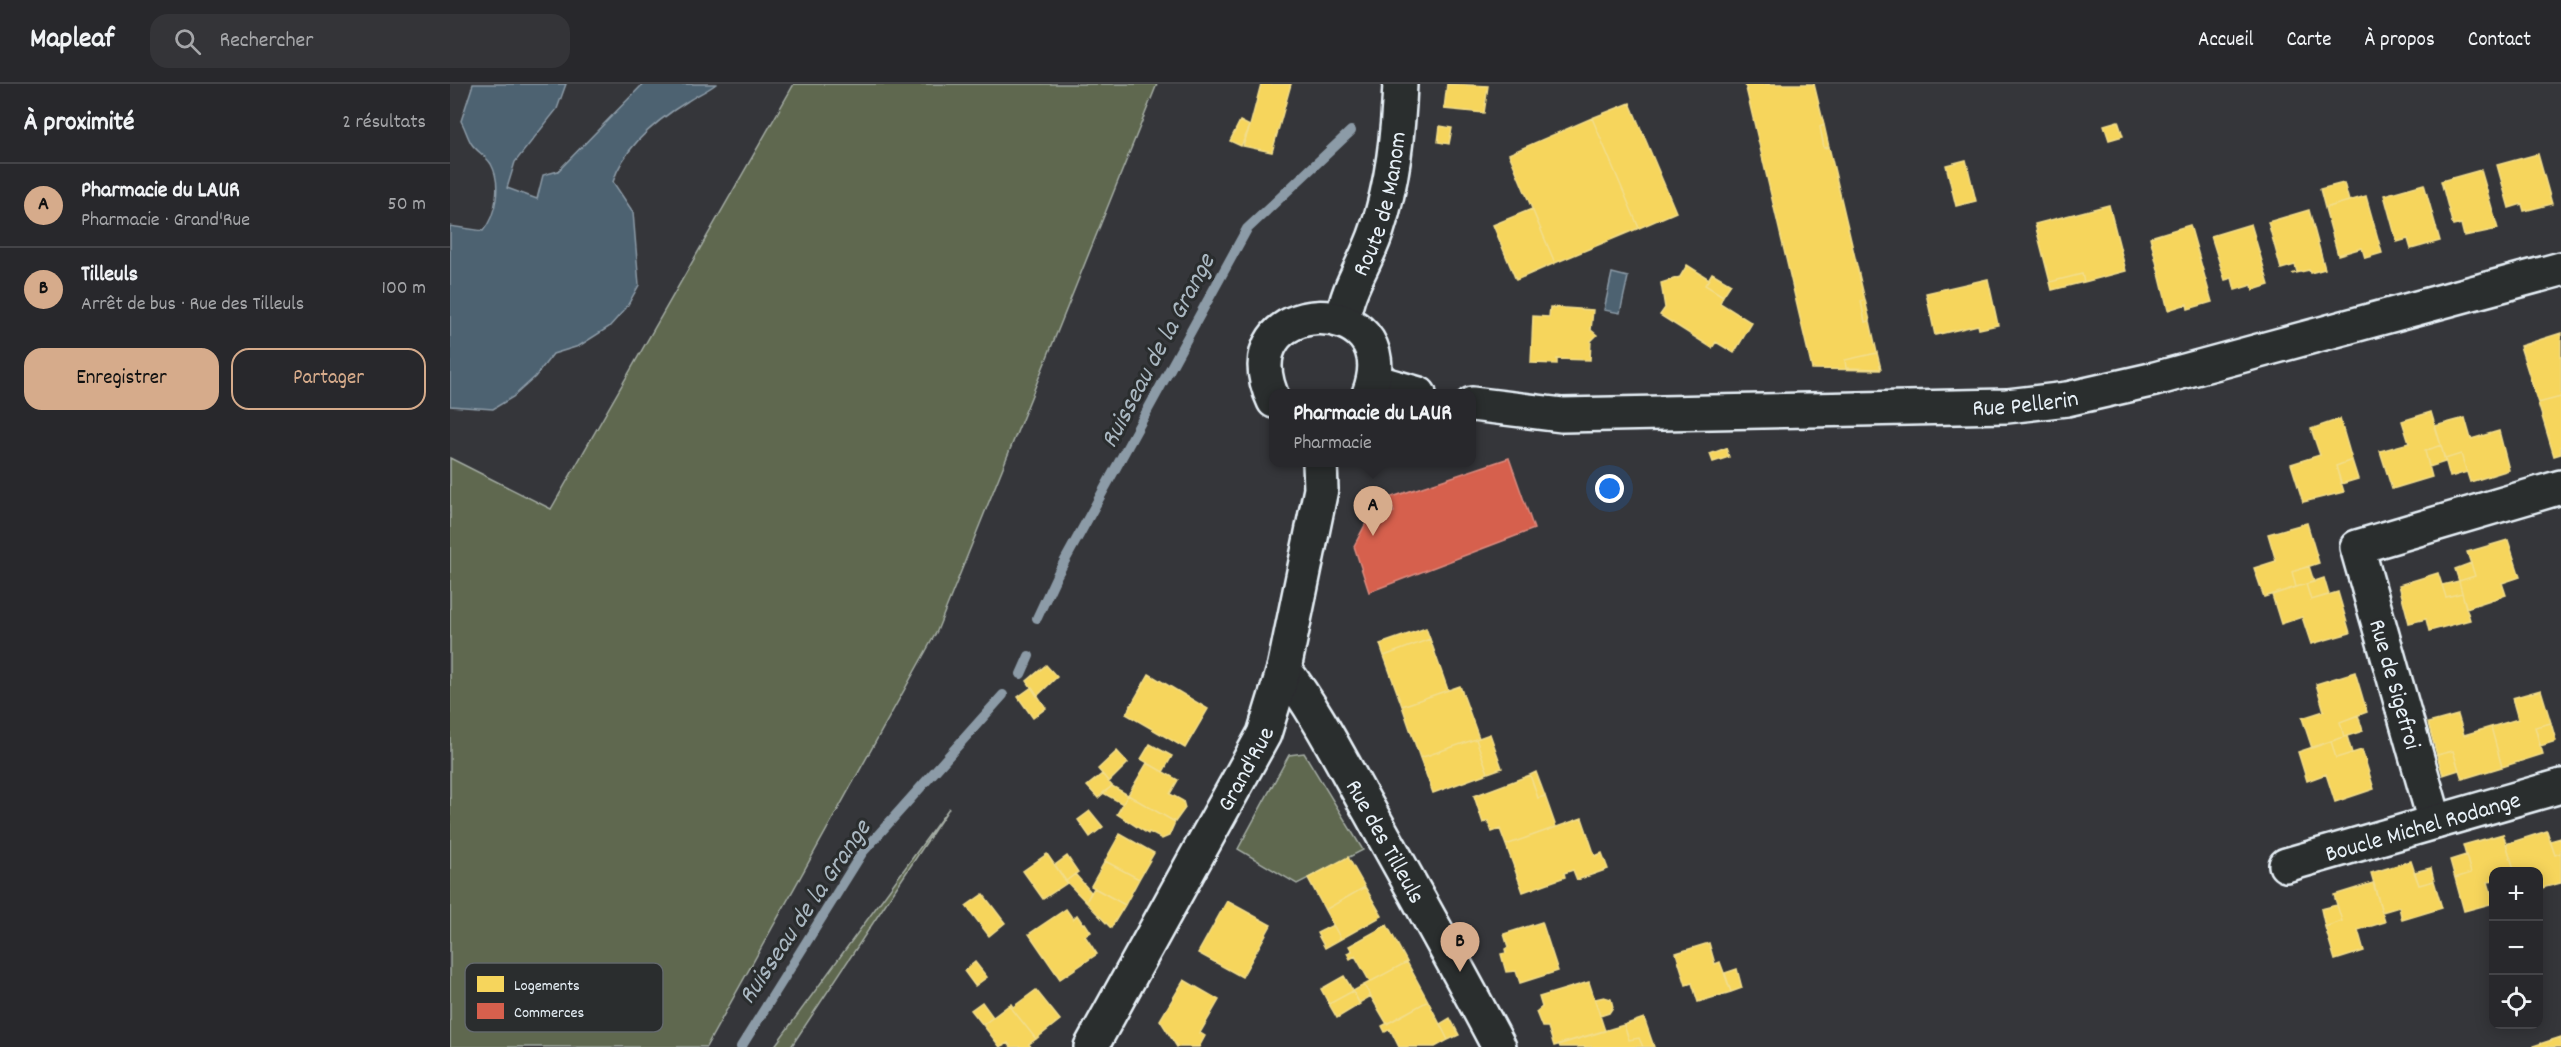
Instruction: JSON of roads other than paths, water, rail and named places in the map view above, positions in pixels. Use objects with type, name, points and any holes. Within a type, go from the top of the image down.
[{"type":"street","name":"Route de Manom","points":[[1343,320],[1345,300],[1377,231],[1391,176],[1398,136],[1400,84]]},
{"type":"street","name":"Rue Pellerin","points":[[1476,404],[1562,415],[2007,406],[2067,399],[2155,379],[2561,269]]},
{"type":"street","points":[[1269,390],[1265,368],[1268,350],[1278,335],[1291,323],[1308,316],[1326,316],[1343,320],[1358,330],[1370,345],[1375,362],[1372,387],[1388,389]]},
{"type":"street","name":"Grand'Rue","points":[[1091,1047],[1264,734],[1284,669],[1321,489],[1320,467]]},
{"type":"street","name":"Rue de Sigefroi","points":[[2435,822],[2356,547],[2561,487]]},
{"type":"street","name":"Rue des Tilleuls","points":[[1284,669],[1300,690],[1335,751],[1460,972],[1499,1047]]},
{"type":"street","name":"Boucle Michel Rodange","points":[[2286,865],[2561,786]]},
{"type":"water","points":[[473,84],[566,84],[557,109],[515,162],[507,188],[537,199],[543,175],[558,171],[643,84],[716,84],[676,108],[654,125],[633,146],[618,169],[613,182],[633,212],[639,285],[626,308],[609,327],[579,346],[553,354],[535,377],[513,397],[493,409],[450,406],[450,226],[483,231],[491,217],[497,190],[491,164],[471,143],[461,121]]},
{"type":"water","points":[[1612,273],[1628,277],[1620,313],[1604,310]]},
{"type":"waterway","name":"Ruisseau de la Grange","points":[[1037,618],[1057,575],[1247,229],[1351,131]]},
{"type":"waterway","name":"Ruisseau de la Grange","points":[[1021,674],[1029,656]]},
{"type":"waterway","name":"Ruisseau de la Grange","points":[[741,1047],[862,853],[1003,695]]},
{"type":"place","name":"Pharmacie du LAUR","points":[[1373,536]]},
{"type":"place","name":"Tilleuls","points":[[1460,972]]}]
